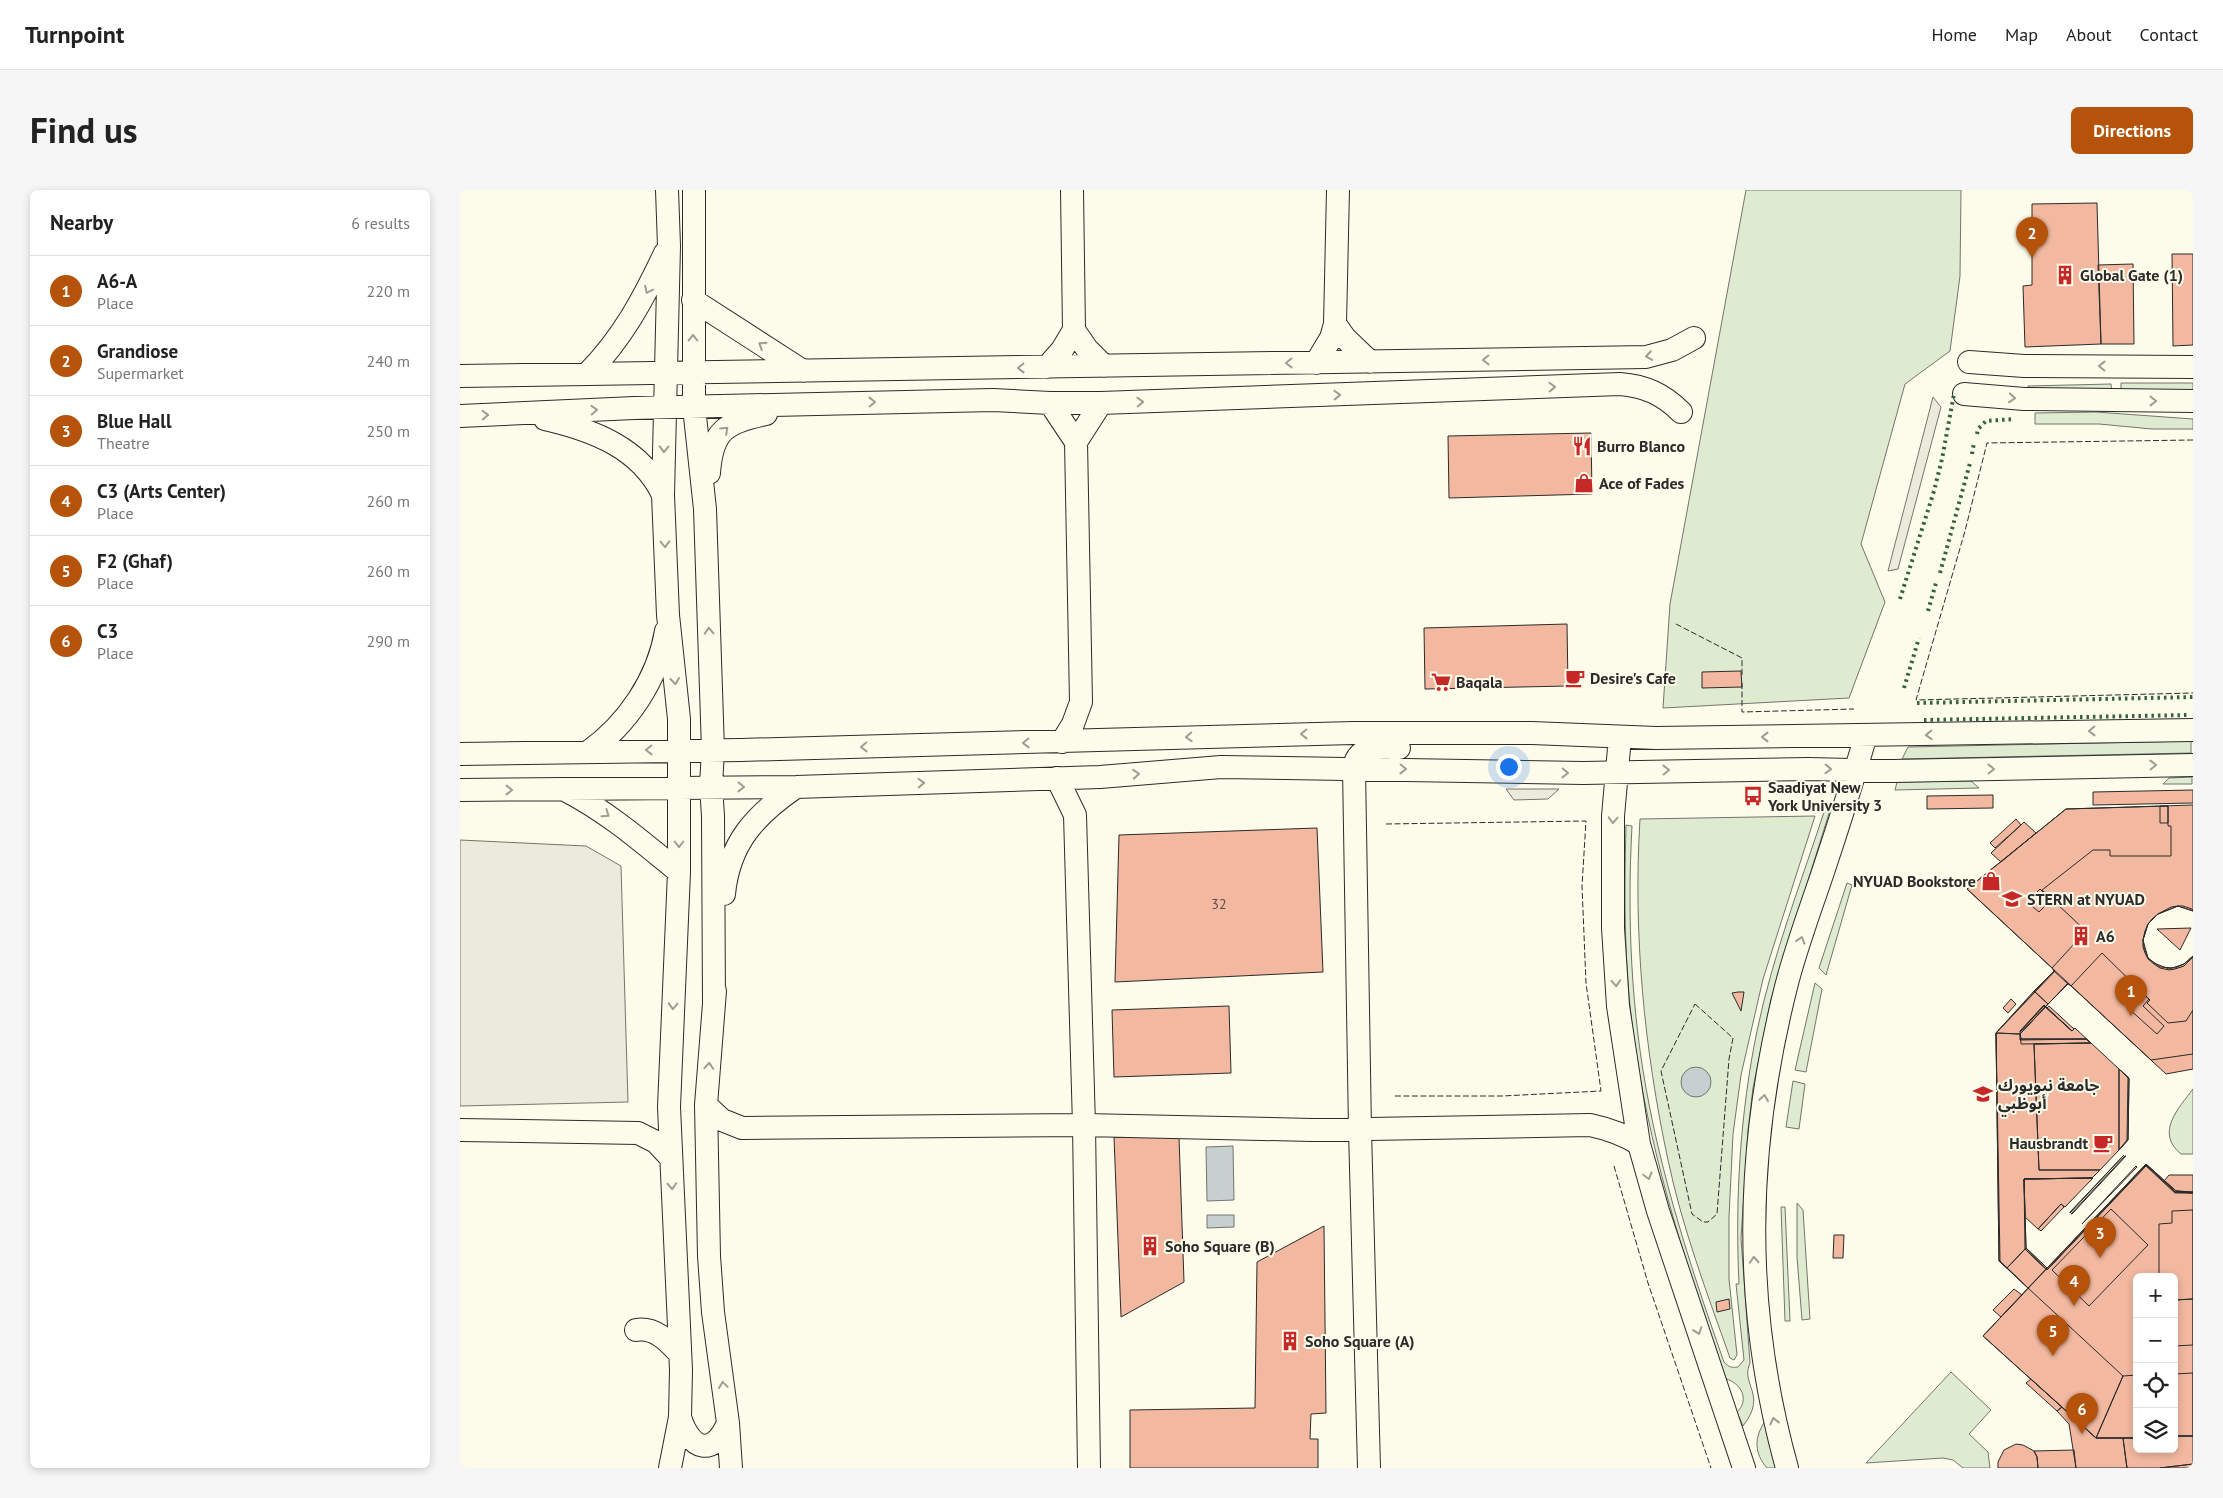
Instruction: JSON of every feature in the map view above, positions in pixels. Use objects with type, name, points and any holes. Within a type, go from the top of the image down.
[{"type":"street","points":[[667,190],[669,246],[663,495],[668,615],[679,719],[678,872],[669,1106],[680,1354],[680,1417],[670,1468]]},
{"type":"street","points":[[694,190],[694,407],[705,509],[713,750],[711,786],[713,816],[714,1004]]},
{"type":"street","points":[[1047,367],[1062,350],[1074,330],[1072,190]]},
{"type":"street","points":[[1316,363],[1331,338],[1336,324],[1338,190]]},
{"type":"street","points":[[587,374],[603,358],[629,322],[645,296],[669,246]]},
{"type":"street","points":[[693,300],[803,371]]},
{"type":"street","points":[[1336,324],[1351,345],[1370,362]]},
{"type":"street","points":[[1074,330],[1087,349],[1104,366]]},
{"type":"street","points":[[460,376],[1646,357],[1672,350],[1694,338]]},
{"type":"street","points":[[1969,362],[2024,366],[2193,367]]},
{"type":"street","points":[[460,416],[694,407],[993,400],[1102,404],[1620,384],[1644,387],[1657,393],[1681,412]]},
{"type":"street","points":[[1964,394],[2024,399],[2193,401]]},
{"type":"street","points":[[1050,403],[1076,442],[1081,702],[1073,724],[1062,742]]},
{"type":"street","points":[[705,509],[710,455],[714,444],[722,432],[743,418],[824,404]]},
{"type":"street","points":[[1076,442],[1102,404]]},
{"type":"street","points":[[510,414],[551,420],[602,436],[625,450],[648,470],[663,495]]},
{"type":"street","points":[[588,752],[613,733],[642,693],[660,655],[668,615]]},
{"type":"street","points":[[1081,702],[1090,722],[1107,741]]},
{"type":"street","points":[[460,754],[1107,741],[1237,735],[1353,733],[1532,733],[1656,738],[2193,730]]},
{"type":"street","points":[[1221,767],[1238,761],[1259,758],[1330,753],[1337,749],[1353,733]]},
{"type":"street","points":[[1369,1468],[1360,1130],[1354,768],[1359,754],[1373,748],[1500,747],[1511,744],[1532,733]]},
{"type":"street","points":[[1787,1468],[1773,1417],[1766,1381],[1757,1308],[1754,1201],[1758,1140],[1766,1082],[1786,986],[1866,735]]},
{"type":"street","points":[[1620,737],[1612,816],[1613,928],[1618,1006],[1639,1144],[1658,1211],[1744,1468]]},
{"type":"street","points":[[460,790],[711,786],[796,787],[1100,777],[1221,767],[1583,773],[1808,769],[1893,772],[2193,765]]},
{"type":"street","points":[[1075,816],[1086,795],[1100,777]]},
{"type":"street","points":[[1057,778],[1075,816],[1084,1125],[1089,1468]]},
{"type":"street","points":[[731,1468],[728,1423],[709,1256],[706,1158],[706,1105],[726,874],[734,852],[745,833],[760,815],[796,787]]},
{"type":"street","points":[[564,789],[617,821],[678,872]]},
{"type":"street","points":[[1590,1125],[1610,1119],[1621,1109],[1631,1094]]},
{"type":"street","points":[[706,1105],[722,1120],[742,1128],[1084,1125],[1360,1130],[1590,1125],[1608,1128],[1623,1134],[1639,1144]]},
{"type":"street","points":[[638,1133],[655,1122],[669,1106]]},
{"type":"street","points":[[706,1158],[722,1141],[742,1128]]},
{"type":"street","points":[[460,1130],[638,1133],[656,1142],[670,1157]]},
{"type":"street","points":[[678,1303],[665,1318],[643,1330],[661,1336],[680,1354]]},
{"type":"street","points":[[680,1417],[689,1438],[699,1445],[705,1446],[717,1441],[728,1423]]},
{"type":"green space","points":[[1746,190],[1961,190],[1960,276],[1950,351],[1905,384],[1861,544],[1885,602],[1849,698],[1663,708],[1670,604]]},
{"type":"green space","points":[[2121,383],[2193,383],[2193,394],[2121,396]]},
{"type":"green space","points":[[2111,384],[2112,395],[2029,397],[2028,386]]},
{"type":"green space","points":[[2096,412],[2193,419],[2193,429],[2152,429],[2099,424],[2035,424],[2035,413]]},
{"type":"green space","points":[[2191,741],[2191,753],[1902,759],[1908,747]]},
{"type":"green space","points":[[2192,777],[2192,784],[2163,784],[2169,778]]},
{"type":"green space","points":[[1971,781],[1979,788],[1895,790],[1897,782]]},
{"type":"green space","points":[[1826,806],[1831,807],[1771,999],[1753,1088],[1748,1130],[1741,1238],[1750,1363],[1748,1378],[1754,1398],[1750,1415],[1743,1426],[1737,1412],[1743,1402],[1742,1392],[1736,1384],[1726,1379],[1698,1298],[1662,1177],[1643,1094],[1632,1024],[1627,967],[1625,910],[1626,825],[1632,826],[1630,930],[1634,1000],[1649,1104],[1672,1202],[1702,1298],[1724,1362],[1730,1367],[1738,1367],[1744,1360],[1736,1284],[1739,1284],[1738,1188],[1746,1094],[1751,1062],[1771,974],[1788,917]]},
{"type":"green space","points":[[1815,816],[1763,979],[1741,1075],[1733,1134],[1729,1217],[1729,1279],[1737,1355],[1734,1360],[1730,1358],[1688,1235],[1668,1160],[1660,1118],[1647,1033],[1639,947],[1638,862],[1640,819]]},
{"type":"green space","points":[[1847,883],[1852,885],[1826,975],[1819,968]]},
{"type":"green space","points":[[1815,983],[1822,989],[1806,1072],[1795,1070]]},
{"type":"green space","points":[[1793,1081],[1805,1084],[1799,1129],[1786,1127]]},
{"type":"green space","points":[[2193,1089],[2193,1154],[2181,1154],[2173,1146],[2169,1129],[2176,1113]]},
{"type":"green space","points":[[1797,1203],[1803,1210],[1810,1319],[1802,1320],[1797,1257]]},
{"type":"green space","points":[[1781,1207],[1785,1207],[1790,1321],[1785,1321]]},
{"type":"green space","points":[[1951,1372],[1991,1410],[1969,1434],[1988,1452],[1990,1468],[1963,1468],[1953,1460],[1943,1458],[1866,1463]]},
{"type":"green space","points":[[1765,1421],[1776,1468],[1767,1468],[1758,1451],[1757,1439]]},
{"type":"shaded area","points":[[1933,397],[1941,407],[1898,569],[1888,571]]},
{"type":"shaded area","points":[[1506,789],[1559,789],[1548,799],[1514,800]]},
{"type":"shaded area","points":[[460,840],[586,846],[621,866],[628,1102],[460,1106]]},
{"type":"shaded area","points":[[1696,1067],[1706,1072],[1711,1082],[1706,1092],[1696,1097],[1686,1092],[1681,1082],[1686,1072]]},
{"type":"shaded area","points":[[1233,1146],[1234,1200],[1207,1201],[1206,1147]]},
{"type":"shaded area","points":[[1207,1215],[1234,1215],[1234,1227],[1207,1228]]},
{"type":"building","name":"Global Gate (1)","points":[[2097,203],[2101,344],[2025,347],[2023,286],[2032,285],[2032,204]]},
{"type":"building","points":[[2172,254],[2193,254],[2193,345],[2173,346]]},
{"type":"building","points":[[2133,264],[2134,344],[2101,344],[2098,265]]},
{"type":"building","points":[[1591,433],[1592,494],[1449,498],[1448,436]]},
{"type":"building","points":[[1567,624],[1568,686],[1425,689],[1424,628]]},
{"type":"building","points":[[1741,671],[1742,687],[1702,688],[1702,672]]},
{"type":"building","points":[[2193,790],[2193,803],[2093,805],[2093,792]]},
{"type":"building","points":[[1993,795],[1993,808],[1927,809],[1927,796]]},
{"type":"building","name":"A6","points":[[2193,805],[2193,911],[2178,906],[2158,914],[2148,924],[2143,940],[2148,958],[2160,967],[2175,968],[2184,964],[2193,956],[2193,1054],[2151,1060],[1967,889],[2066,809]]},
{"type":"building","points":[[2160,806],[2168,806],[2168,823],[2160,823]]},
{"type":"building","points":[[2168,806],[2168,826],[2171,826],[2171,856],[2110,856],[2110,850],[2093,850],[2042,890],[2086,931],[2052,968],[1967,889],[2066,809]]},
{"type":"building","points":[[2016,819],[2021,825],[1995,848],[1990,843]]},
{"type":"building","points":[[2024,822],[2036,833],[2001,862],[1991,853]]},
{"type":"building","points":[[1317,828],[1323,972],[1115,982],[1119,835]]},
{"type":"building","points":[[2040,889],[2051,900],[2039,912],[2027,902]]},
{"type":"building","points":[[2178,906],[2158,914],[2171,907]]},
{"type":"building","points":[[2178,906],[2192,909],[2193,911]]},
{"type":"building","points":[[2191,928],[2180,950],[2157,929]]},
{"type":"building","points":[[2143,940],[2148,958],[2154,963],[2169,969],[2184,964],[2193,957],[2184,966],[2175,969],[2169,970],[2160,968],[2148,959],[2143,947]]},
{"type":"building","points":[[2102,953],[2150,1000],[2147,1003],[2168,1023],[2186,1021],[2193,1010],[2193,1069],[2166,1074],[2071,986]]},
{"type":"building","points":[[2052,968],[2055,971],[1996,1033],[2054,971]]},
{"type":"building","points":[[2054,971],[2068,984],[2048,1004],[2034,991]]},
{"type":"building","points":[[2034,991],[2048,1004],[2020,1034],[1996,1033]]},
{"type":"building","points":[[1744,992],[1741,1011],[1732,993]]},
{"type":"building","points":[[2142,993],[2149,999],[2143,1006],[2164,1026],[2157,1034],[2128,1008]]},
{"type":"building","points":[[2011,999],[2016,1004],[2008,1013],[2003,1008]]},
{"type":"building","points":[[2044,1005],[2072,1031],[2075,1028],[2091,1043],[2021,1044],[2020,1031]]},
{"type":"building","points":[[2044,1005],[2072,1031],[2044,1006],[2020,1032]]},
{"type":"building","points":[[1229,1006],[1231,1073],[1114,1077],[1112,1010]]},
{"type":"building","points":[[2049,1006],[2074,1029],[2072,1031],[2047,1008]]},
{"type":"building","points":[[1996,1033],[2000,1261],[2028,1288],[1999,1261]]},
{"type":"building","points":[[1996,1033],[2020,1034],[2021,1039],[2086,1039],[2091,1043],[2034,1044],[2039,1170],[2100,1170],[2092,1178],[2024,1179],[2026,1248],[2007,1268],[1999,1261]]},
{"type":"building","points":[[2020,1034],[2021,1039],[2086,1039],[2020,1040]]},
{"type":"building","points":[[2091,1043],[2119,1069],[2119,1150],[2100,1170],[2039,1170],[2034,1044]]},
{"type":"building","points":[[2119,1069],[2129,1078],[2128,1140],[2119,1150]]},
{"type":"building","points":[[2119,1069],[2129,1078],[2128,1140],[2119,1150],[2127,1140],[2128,1078]]},
{"type":"building","name":"Soho Square (B)","points":[[1114,1137],[1179,1137],[1184,1282],[1121,1317]]},
{"type":"building","points":[[2124,1155],[2070,1213],[2070,1212]]},
{"type":"building","points":[[2125,1156],[2126,1156],[2071,1214]]},
{"type":"building","points":[[2146,1164],[2176,1191],[2193,1192],[2193,1436],[2178,1436],[2178,1273],[2133,1273],[2133,1438],[2096,1438],[1983,1336]]},
{"type":"building","points":[[2146,1164],[2176,1191],[2193,1193],[2175,1192],[2146,1165],[2047,1270],[2025,1249],[2024,1179],[2026,1248],[2047,1268]]},
{"type":"building","points":[[2146,1165],[2175,1192],[2193,1193],[2175,1193],[2146,1166],[2047,1270]]},
{"type":"building","points":[[2136,1166],[2137,1167],[2082,1224]]},
{"type":"building","points":[[2169,1175],[2193,1175],[2193,1192],[2176,1191],[2164,1181]]},
{"type":"building","points":[[2093,1178],[2065,1207],[2061,1204],[2038,1229],[2025,1217],[2024,1179]]},
{"type":"building","points":[[2061,1204],[2064,1207],[2041,1231],[2038,1229]]},
{"type":"building","points":[[2111,1209],[2148,1245],[2089,1306],[2052,1270]]},
{"type":"building","points":[[2193,1210],[2193,1299],[2178,1300],[2178,1273],[2159,1273],[2159,1224],[2172,1223],[2172,1211]]},
{"type":"building","name":"Soho Square (A)","points":[[1324,1226],[1326,1413],[1311,1414],[1310,1439],[1318,1439],[1318,1468],[1130,1468],[1130,1410],[1255,1408],[1257,1262]]},
{"type":"building","points":[[1834,1235],[1844,1235],[1843,1258],[1833,1258]]},
{"type":"building","points":[[2026,1248],[2047,1268],[2028,1288],[2007,1268]]},
{"type":"building","points":[[2028,1288],[2123,1376],[2096,1438],[1983,1336]]},
{"type":"building","points":[[2014,1289],[2022,1295],[2001,1317],[1993,1310]]},
{"type":"building","points":[[1729,1299],[1730,1309],[1717,1312],[1716,1302]]},
{"type":"building","points":[[2193,1299],[2193,1345],[2178,1346],[2178,1300]]},
{"type":"building","points":[[2193,1373],[2193,1436],[2178,1436],[2178,1374]]},
{"type":"building","points":[[2133,1375],[2133,1438],[2096,1438],[2123,1376]]},
{"type":"building","points":[[2031,1379],[2062,1407],[2057,1411],[2026,1383]]},
{"type":"building","points":[[2062,1407],[2096,1438],[2123,1438],[2127,1468],[2076,1468],[2069,1424],[2057,1411]]},
{"type":"building","points":[[2178,1436],[2193,1436],[2193,1464],[2160,1468],[2127,1468],[2123,1438],[2133,1438],[2133,1453],[2178,1453]]},
{"type":"building","points":[[2016,1444],[2023,1445],[2034,1451],[2037,1457],[2038,1468],[1998,1468],[1998,1462],[2004,1450]]},
{"type":"building","points":[[2074,1450],[2076,1468],[2038,1468],[2037,1457],[2034,1451]]},
{"type":"building","points":[[2193,1464],[2193,1468],[2160,1468]]},
{"type":"hedge","points":[[1900,599],[1934,491],[1954,394]]},
{"type":"hedge","points":[[1977,434],[1978,429],[1986,421],[2014,419]]},
{"type":"hedge","points":[[1972,454],[1974,443]]},
{"type":"hedge","points":[[1940,573],[1970,463]]},
{"type":"hedge","points":[[1928,611],[1936,583]]},
{"type":"hedge","points":[[1904,688],[1919,638]]},
{"type":"hedge","points":[[1917,703],[2193,697]]},
{"type":"hedge","points":[[1924,720],[2188,715]]},
{"type":"fence","points":[[2193,440],[1987,443],[1965,531],[1916,700],[2193,693]]},
{"type":"fence","points":[[1676,624],[1742,658],[1742,676]]},
{"type":"fence","points":[[1742,683],[1742,712],[1854,709]]},
{"type":"fence","points":[[1386,824],[1586,821],[1582,886],[1586,983],[1601,1091],[1502,1096],[1393,1096]]},
{"type":"fence","points":[[1695,1004],[1733,1038],[1729,1059],[1717,1214],[1708,1222],[1703,1222],[1692,1214],[1661,1071],[1695,1004]]},
{"type":"fence","points":[[1614,1166],[1648,1283],[1711,1468]]},
{"type":"place","name":"Grandiose","points":[[2032,258]]},
{"type":"place","name":"Global Gate (1)","points":[[2065,275]]},
{"type":"place","name":"Burro Blanco","points":[[1582,446]]},
{"type":"place","name":"Ace of Fades","points":[[1584,483]]},
{"type":"place","name":"Desire's Cafe","points":[[1575,678]]},
{"type":"place","name":"Baqala","points":[[1441,682]]},
{"type":"place","name":"Saadiyat New York University 3","points":[[1753,796]]},
{"type":"place","name":"NYUAD Bookstore","points":[[1991,881]]},
{"type":"place","name":"STERN at NYUAD","points":[[2012,899]]},
{"type":"place","name":"A6","points":[[2081,936]]},
{"type":"place","name":"A6-A","points":[[2131,1016]]},
{"type":"place","name":"جامعة نيويورك أبوظبي","points":[[1983,1094]]},
{"type":"place","name":"Hausbrandt","points":[[2103,1143]]},
{"type":"place","name":"Soho Square (B)","points":[[1150,1246]]},
{"type":"place","name":"Blue Hall","points":[[2100,1258]]},
{"type":"place","name":"C3 (Arts Center)","points":[[2074,1306]]},
{"type":"place","name":"Soho Square (A)","points":[[1290,1341]]},
{"type":"place","name":"F2 (Ghaf)","points":[[2053,1356]]},
{"type":"place","name":"C3","points":[[2082,1434]]}]
